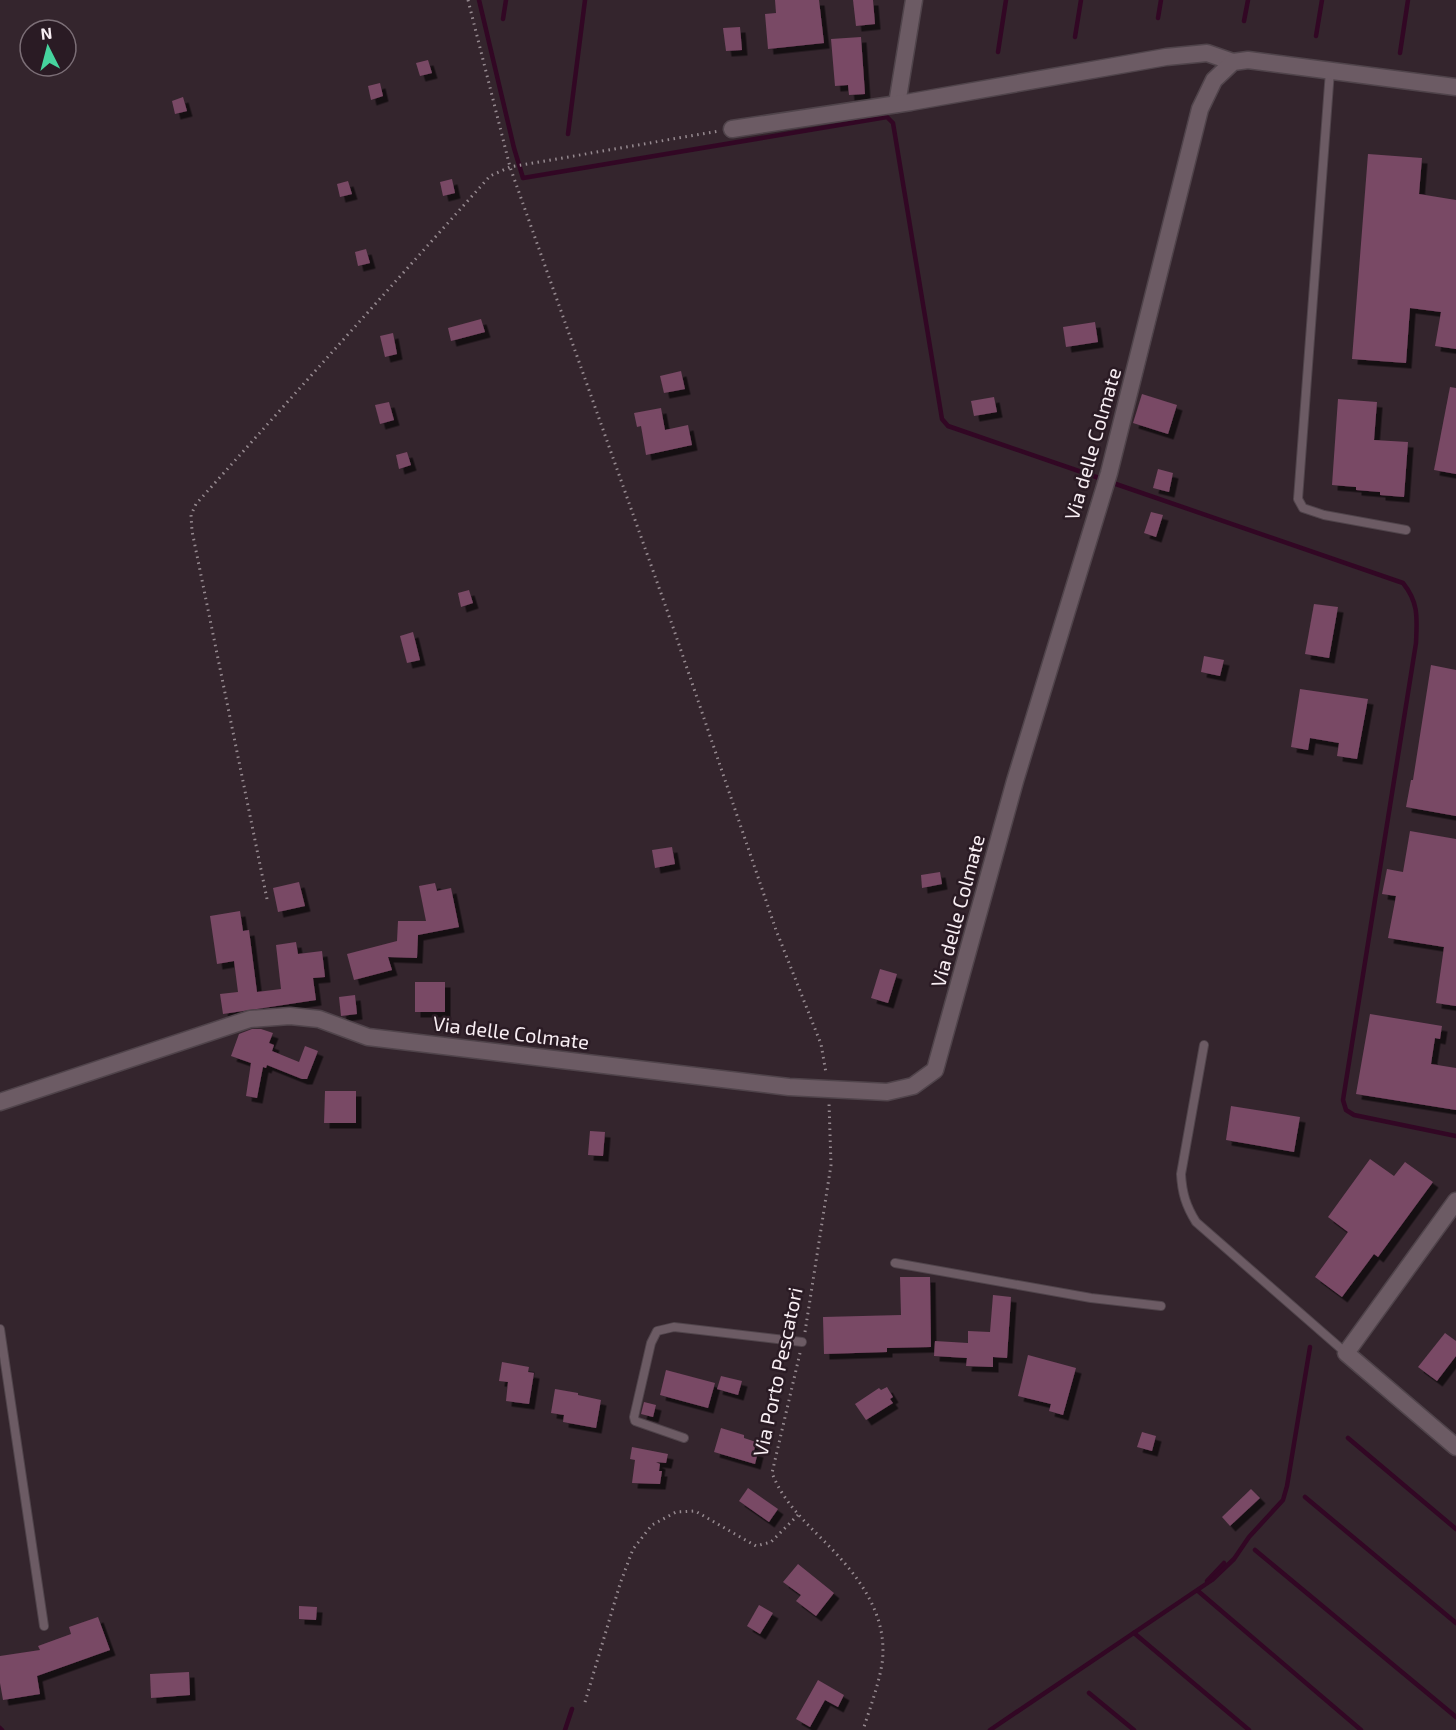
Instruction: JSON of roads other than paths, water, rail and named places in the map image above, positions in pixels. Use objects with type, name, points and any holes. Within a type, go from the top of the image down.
[{"type":"street","points":[[897,105],[914,0]]},
{"type":"street","points":[[732,129],[897,105],[1166,57],[1207,53],[1233,62],[1248,60],[1456,87]]},
{"type":"street","name":"Via delle Colmate","points":[[0,1102],[250,1019],[290,1016],[318,1019],[368,1037],[789,1088],[887,1092],[913,1086],[935,1070],[1015,781],[1106,480],[1200,109],[1214,80],[1233,62]]},
{"type":"street","points":[[1456,1201],[1346,1353],[1456,1447]]},
{"type":"lane","points":[[1330,71],[1298,499],[1303,508],[1324,515],[1406,530]]},
{"type":"lane","points":[[1204,1045],[1181,1174],[1186,1206],[1196,1222],[1346,1353]]},
{"type":"lane","points":[[895,1263],[1091,1298],[1161,1306]]},
{"type":"lane","points":[[684,1438],[635,1421],[651,1343],[657,1331],[674,1327],[802,1342]]},
{"type":"lane","points":[[0,1329],[44,1626]]},
{"type":"waterway","points":[[479,0],[523,178],[887,117],[893,123],[942,419],[948,426],[1102,479]]},
{"type":"waterway","points":[[503,19],[506,0]]},
{"type":"waterway","points":[[568,134],[585,0]]},
{"type":"waterway","points":[[998,52],[1006,0]]},
{"type":"waterway","points":[[1075,37],[1081,0]]},
{"type":"waterway","points":[[1158,18],[1161,0]]},
{"type":"waterway","points":[[1244,21],[1248,0]]},
{"type":"waterway","points":[[1316,36],[1322,0]]},
{"type":"waterway","points":[[1400,53],[1408,0]]},
{"type":"waterway","points":[[1110,482],[1403,583],[1412,597],[1417,618],[1416,643],[1343,1100],[1346,1110],[1354,1115],[1456,1136]]},
{"type":"waterway","points":[[990,1730],[1212,1580],[1234,1559],[1249,1537],[1283,1500],[1310,1347]]},
{"type":"waterway","points":[[1348,1438],[1456,1529]]},
{"type":"waterway","points":[[1305,1497],[1456,1623]]},
{"type":"waterway","points":[[1255,1550],[1456,1717]]},
{"type":"waterway","points":[[1207,1581],[1224,1563]]},
{"type":"waterway","points":[[1198,1591],[1361,1730]]},
{"type":"waterway","points":[[1134,1633],[1249,1730]]},
{"type":"waterway","points":[[1089,1693],[1134,1730]]},
{"type":"waterway","points":[[565,1730],[572,1709]]}]
